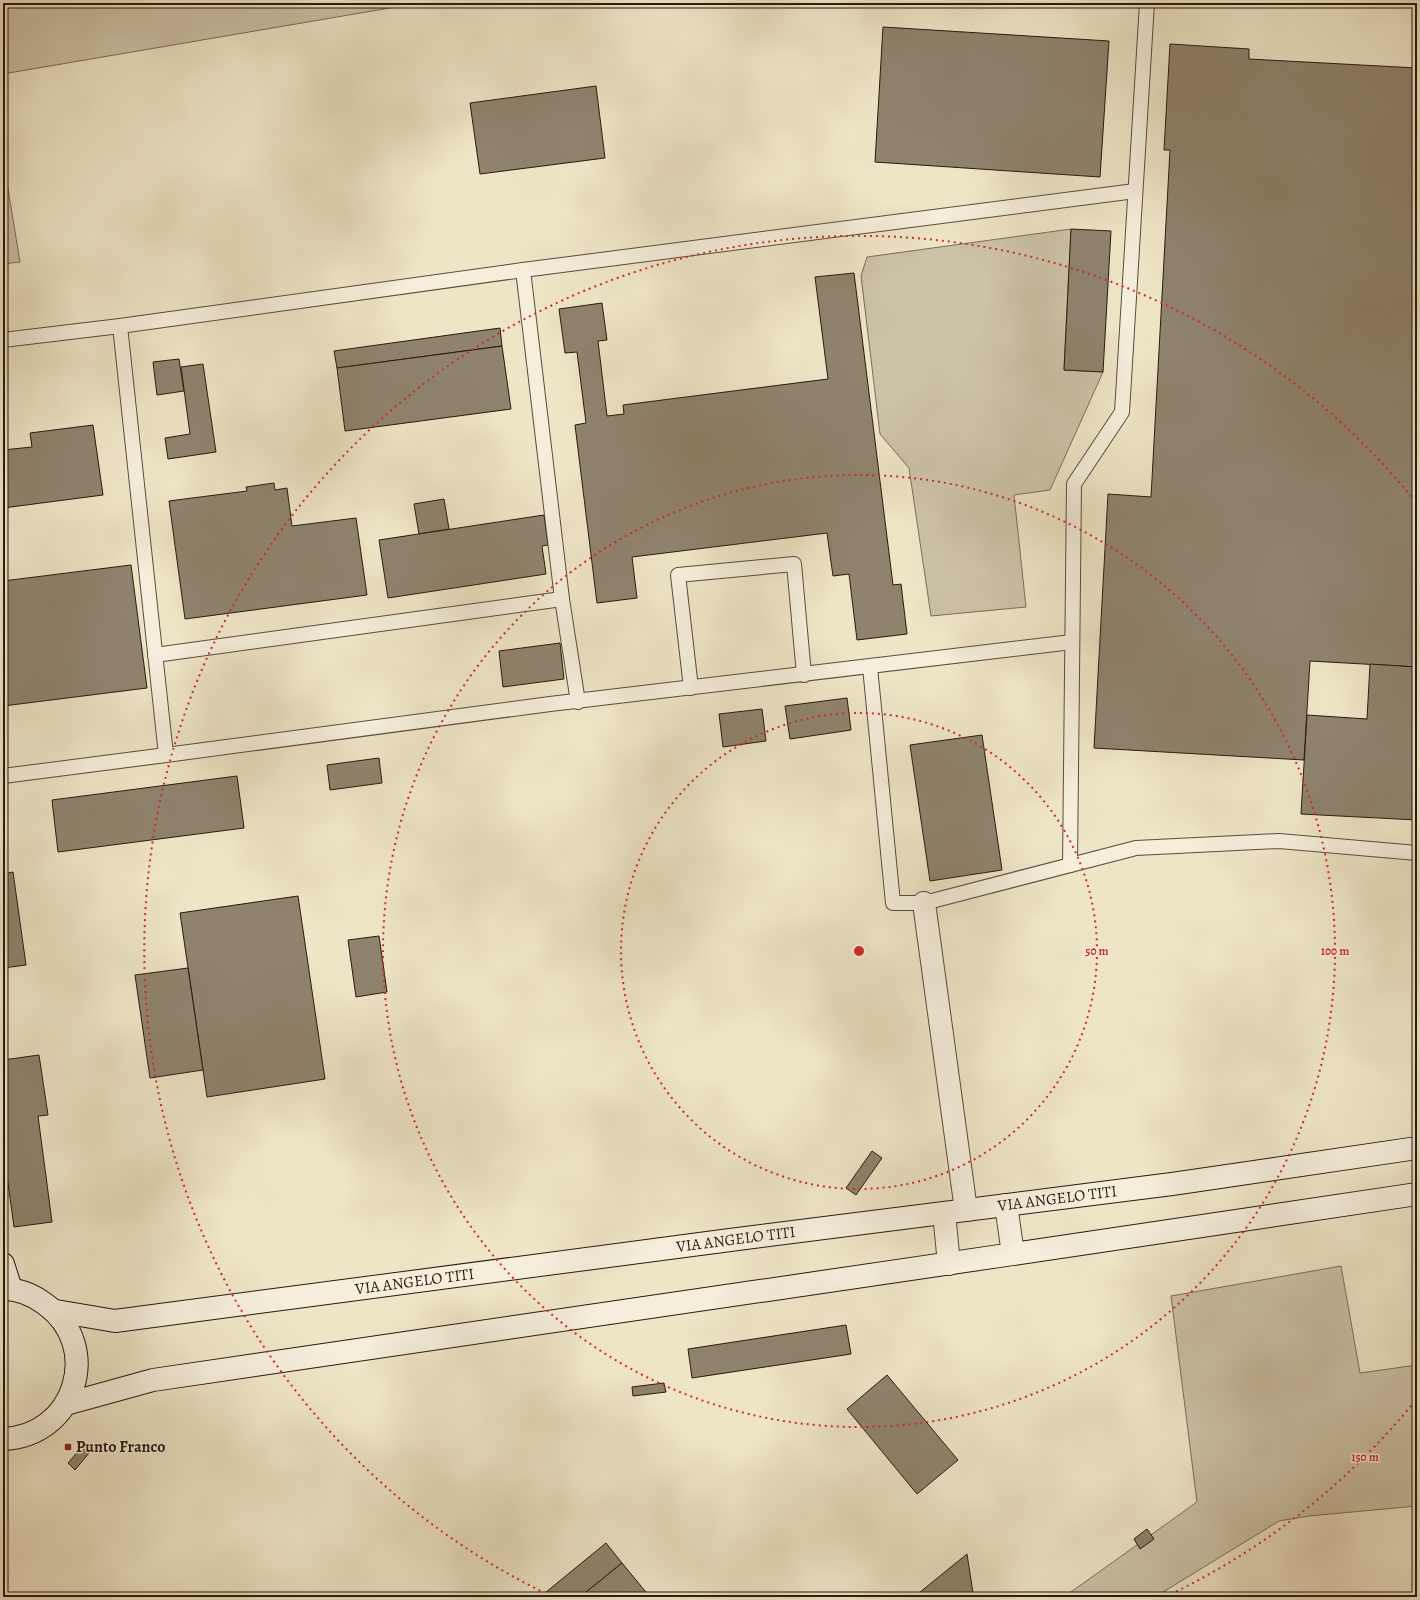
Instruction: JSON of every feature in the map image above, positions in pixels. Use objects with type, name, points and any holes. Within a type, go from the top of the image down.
[{"type":"main road","points":[[924,903],[966,1210]]},
{"type":"main road","name":"VIA ANGELO TITI","points":[[56,1311],[115,1321],[1172,1184],[1417,1148]]},
{"type":"main road","points":[[66,1404],[154,1380],[1417,1194]]},
{"type":"main road","points":[[1006,1205],[1013,1254]]},
{"type":"main road","points":[[944,1213],[949,1264]]},
{"type":"main road","points":[[3,1264],[7,1289],[35,1296],[56,1311],[70,1332],[77,1356],[76,1380],[66,1404],[53,1420],[35,1432],[15,1439],[3,1439]]},
{"type":"lane","points":[[1070,865],[1074,484],[1122,412],[1147,3]]},
{"type":"lane","points":[[3,340],[120,326],[523,270],[1135,191]]},
{"type":"lane","points":[[523,270],[562,599],[578,702]]},
{"type":"lane","points":[[120,326],[166,755]]},
{"type":"lane","points":[[691,688],[678,575],[794,564],[804,674]]},
{"type":"lane","points":[[155,655],[562,599]]},
{"type":"lane","points":[[3,776],[578,702],[1072,642]]},
{"type":"lane","points":[[870,666],[893,903],[924,903],[1136,848],[1279,842],[1417,853]]},
{"type":"shaded area","points":[[3,3],[419,3],[3,74]]},
{"type":"shaded area","points":[[3,158],[20,262],[3,264]]},
{"type":"shaded area","points":[[1071,229],[1064,370],[1103,372],[1050,490],[1014,495],[1026,607],[931,616],[909,468],[880,434],[861,276],[867,257]]},
{"type":"shaded area","points":[[1341,1266],[1360,1373],[1417,1365],[1417,1506],[1309,1516],[1279,1521],[1155,1597],[1064,1597],[1197,1502],[1171,1296]]},
{"type":"building","points":[[883,27],[1109,41],[1100,177],[875,162]]},
{"type":"building","points":[[1170,44],[1249,49],[1249,59],[1417,68],[1417,667],[1310,661],[1304,760],[1094,748],[1108,494],[1151,497],[1170,150],[1164,150]]},
{"type":"building","points":[[596,86],[605,158],[480,174],[470,103]]},
{"type":"building","points":[[1071,229],[1111,231],[1103,372],[1064,370]]},
{"type":"building","points":[[854,273],[893,585],[901,584],[907,634],[857,640],[849,574],[833,576],[827,533],[632,557],[637,598],[597,603],[575,425],[586,423],[577,352],[565,353],[559,309],[602,303],[607,340],[598,341],[607,416],[624,414],[623,405],[828,379],[815,277]]},
{"type":"building","points":[[500,328],[502,346],[337,368],[334,351]]},
{"type":"building","points":[[502,346],[511,409],[345,431],[337,368]]},
{"type":"building","points":[[179,359],[184,391],[157,395],[153,362]]},
{"type":"building","points":[[203,364],[216,452],[168,459],[165,438],[190,434],[181,367]]},
{"type":"building","points":[[93,425],[103,495],[3,508],[3,450],[32,447],[30,433]]},
{"type":"building","points":[[274,483],[275,490],[287,488],[292,526],[356,518],[367,595],[185,619],[169,501],[247,491],[246,487]]},
{"type":"building","points":[[444,499],[449,529],[419,534],[414,504]]},
{"type":"building","points":[[544,515],[548,545],[542,546],[546,574],[388,598],[379,540]]},
{"type":"building","points":[[131,565],[147,688],[3,706],[3,581]]},
{"type":"building","points":[[560,643],[564,679],[503,687],[499,651]]},
{"type":"building","points":[[1370,664],[1417,667],[1417,820],[1301,814],[1307,715],[1367,719]]},
{"type":"building","points":[[847,698],[851,730],[790,739],[785,706]]},
{"type":"building","points":[[762,709],[766,741],[723,747],[719,714]]},
{"type":"building","points":[[982,735],[1002,870],[930,881],[910,745]]},
{"type":"building","points":[[379,758],[382,783],[330,790],[327,765]]},
{"type":"building","points":[[237,776],[244,828],[58,852],[52,800]]},
{"type":"building","points":[[13,872],[26,965],[3,968],[3,874]]},
{"type":"building","points":[[298,896],[325,1079],[207,1097],[180,913]]},
{"type":"building","points":[[379,936],[387,992],[356,997],[348,940]]},
{"type":"building","points":[[188,968],[203,1070],[150,1078],[135,975]]},
{"type":"building","points":[[39,1055],[48,1115],[38,1116],[52,1222],[14,1227],[3,1147],[3,1060]]},
{"type":"building","points":[[872,1151],[882,1158],[856,1195],[846,1188]]},
{"type":"building","points":[[846,1325],[851,1354],[692,1378],[688,1349]]},
{"type":"building","points":[[887,1375],[958,1460],[917,1494],[847,1409]]},
{"type":"building","points":[[664,1383],[666,1392],[633,1396],[632,1387]]},
{"type":"building","points":[[82,1447],[89,1453],[75,1470],[68,1463]]},
{"type":"building","points":[[1147,1529],[1154,1539],[1140,1549],[1134,1539]]},
{"type":"building","points":[[606,1543],[622,1563],[580,1597],[540,1597]]},
{"type":"building","points":[[967,1554],[973,1593],[968,1597],[914,1597]]},
{"type":"building","points":[[622,1563],[650,1597],[580,1597]]},
{"type":"place","name":"Punto Franco","points":[[68,1447]]}]
